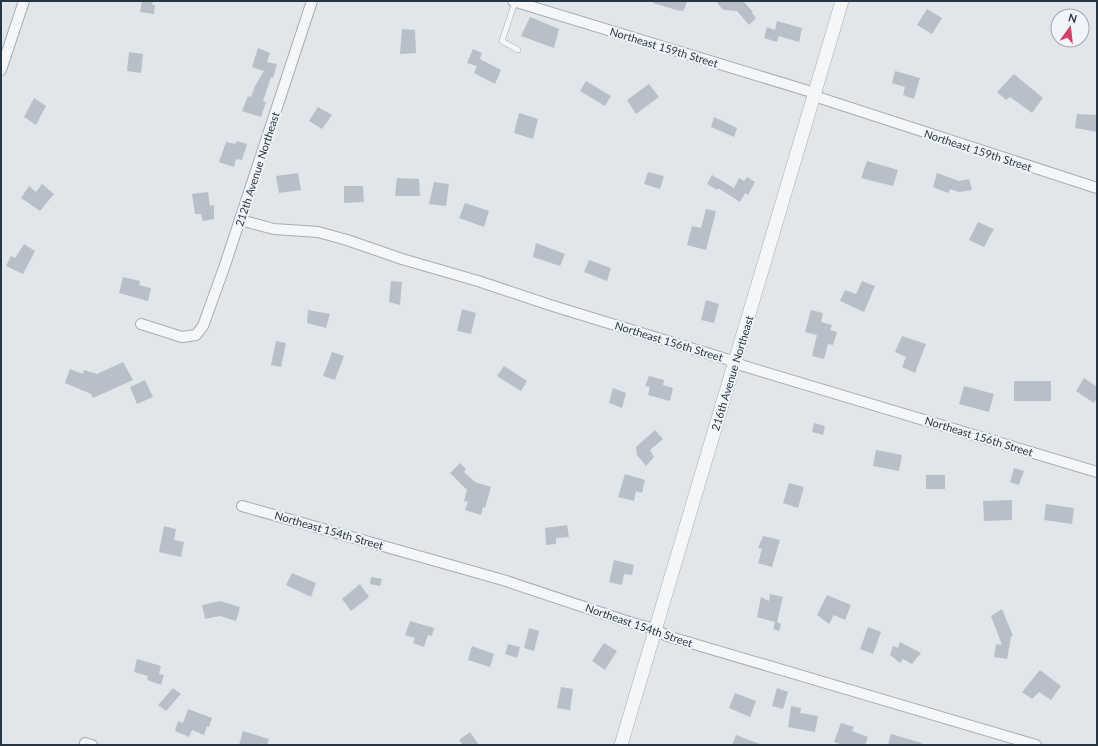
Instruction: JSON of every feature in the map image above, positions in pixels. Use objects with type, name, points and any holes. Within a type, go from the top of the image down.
[{"type":"street","points":[[1,70],[24,1]]},
{"type":"street","name":"212th Avenue Northeast","points":[[141,324],[182,337],[196,334],[203,326],[225,265],[312,1]]},
{"type":"street","name":"Northeast 159th Street","points":[[514,1],[814,95],[1097,188]]},
{"type":"street","name":"216th Avenue Northeast","points":[[621,745],[842,1]]},
{"type":"street","name":"Northeast 156th Street","points":[[240,220],[274,229],[318,232],[347,240],[402,259],[478,281],[744,366],[1097,472]]},
{"type":"street","name":"Northeast 154th Street","points":[[242,506],[503,580],[656,629],[668,636],[1036,745]]},
{"type":"lane","points":[[514,1],[502,41],[518,50]]},
{"type":"building","points":[[142,1],[153,1],[152,5],[155,5],[154,14],[140,12]]},
{"type":"building","points":[[653,1],[687,1],[684,10],[680,11],[653,3]]},
{"type":"building","points":[[716,1],[743,1],[753,12],[752,13],[756,18],[749,25],[737,11],[723,10]]},
{"type":"building","points":[[927,9],[942,18],[932,34],[917,25]]},
{"type":"building","points":[[530,17],[559,29],[554,48],[521,36]]},
{"type":"building","points":[[777,21],[802,28],[799,42],[779,36],[777,42],[764,38],[767,27],[775,30]]},
{"type":"building","points":[[402,29],[415,30],[416,53],[400,54]]},
{"type":"building","points":[[258,48],[270,53],[267,62],[277,64],[273,78],[271,77],[263,101],[266,102],[261,117],[242,111],[248,96],[251,97],[255,86],[264,71],[252,67]]},
{"type":"building","points":[[473,49],[482,53],[480,59],[501,70],[495,84],[474,73],[477,66],[467,63]]},
{"type":"building","points":[[129,52],[143,54],[141,73],[127,71]]},
{"type":"building","points":[[895,71],[920,78],[914,99],[903,95],[905,87],[892,83]]},
{"type":"building","points":[[1014,74],[1043,98],[1032,113],[1010,97],[1006,100],[997,92]]},
{"type":"building","points":[[586,81],[611,96],[605,106],[580,91]]},
{"type":"building","points":[[649,84],[659,97],[636,114],[627,100]]},
{"type":"building","points":[[34,98],[46,106],[36,125],[24,117]]},
{"type":"building","points":[[318,107],[332,115],[322,129],[309,121]]},
{"type":"building","points":[[519,113],[538,119],[533,139],[514,133]]},
{"type":"building","points":[[1077,114],[1097,115],[1097,132],[1075,128]]},
{"type":"building","points":[[714,117],[737,128],[734,137],[711,127]]},
{"type":"building","points":[[237,141],[247,144],[242,160],[236,159],[234,167],[219,162],[226,142],[235,144]]},
{"type":"building","points":[[867,161],[898,170],[893,186],[861,178]]},
{"type":"building","points":[[648,172],[664,176],[660,189],[644,184]]},
{"type":"building","points":[[298,173],[301,190],[279,193],[276,176]]},
{"type":"building","points":[[937,173],[959,181],[969,179],[972,190],[959,192],[950,189],[948,193],[933,187]]},
{"type":"building","points":[[712,175],[734,188],[739,178],[744,181],[747,177],[755,182],[748,195],[745,193],[740,202],[718,188],[717,190],[707,184]]},
{"type":"building","points":[[397,178],[419,179],[420,196],[395,196]]},
{"type":"building","points":[[434,182],[449,184],[446,206],[429,204]]},
{"type":"building","points":[[42,184],[54,194],[40,211],[21,198],[29,186],[36,192]]},
{"type":"building","points":[[344,186],[363,186],[364,202],[344,203]]},
{"type":"building","points":[[208,192],[210,206],[214,205],[214,219],[203,221],[201,214],[195,214],[192,194]]},
{"type":"building","points":[[465,203],[489,211],[484,227],[459,218]]},
{"type":"building","points":[[706,209],[716,211],[706,250],[687,245],[692,226],[701,228]]},
{"type":"building","points":[[978,222],[994,229],[984,247],[969,240]]},
{"type":"building","points":[[536,243],[565,254],[560,266],[533,257]]},
{"type":"building","points":[[24,244],[35,251],[23,274],[6,266],[11,256],[15,258]]},
{"type":"building","points":[[589,260],[611,268],[607,281],[584,272]]},
{"type":"building","points":[[123,277],[140,281],[139,285],[151,288],[148,301],[119,293]]},
{"type":"building","points":[[391,281],[402,282],[400,305],[389,302]]},
{"type":"building","points":[[862,281],[875,286],[864,312],[840,301],[845,290],[856,294]]},
{"type":"building","points":[[706,300],[719,304],[714,323],[701,320]]},
{"type":"building","points":[[462,309],[476,313],[471,334],[457,331]]},
{"type":"building","points":[[308,310],[330,314],[326,328],[307,323]]},
{"type":"building","points":[[811,310],[823,313],[821,322],[832,325],[830,330],[837,332],[833,345],[828,344],[824,359],[812,356],[817,335],[805,332]]},
{"type":"building","points":[[902,336],[926,344],[915,373],[902,367],[906,357],[895,352]]},
{"type":"building","points":[[276,341],[286,343],[281,367],[271,365]]},
{"type":"building","points":[[332,352],[344,356],[335,380],[323,376]]},
{"type":"building","points":[[123,362],[133,380],[93,398],[91,394],[65,383],[70,369],[83,374],[84,370],[97,374]]},
{"type":"building","points":[[504,366],[527,381],[521,391],[497,376]]},
{"type":"building","points":[[649,376],[664,380],[663,385],[673,388],[670,401],[648,395],[650,387],[645,386]]},
{"type":"building","points":[[1084,378],[1097,387],[1097,398],[1094,403],[1076,391]]},
{"type":"building","points":[[145,380],[153,397],[137,404],[130,387]]},
{"type":"building","points":[[1014,381],[1051,381],[1051,401],[1014,401]]},
{"type":"building","points":[[964,386],[994,394],[989,412],[959,404]]},
{"type":"building","points":[[613,388],[626,393],[622,408],[609,403]]},
{"type":"building","points":[[814,423],[825,426],[823,435],[812,432]]},
{"type":"building","points":[[655,430],[663,439],[650,450],[654,457],[646,466],[637,455],[636,447]]},
{"type":"building","points":[[876,450],[902,455],[899,471],[873,466]]},
{"type":"building","points":[[460,463],[466,469],[464,472],[475,482],[491,487],[485,508],[483,507],[481,515],[465,510],[468,502],[464,501],[467,490],[450,473]]},
{"type":"building","points":[[1014,468],[1024,471],[1019,485],[1010,482]]},
{"type":"building","points":[[625,474],[645,480],[642,493],[636,491],[634,501],[618,497]]},
{"type":"building","points":[[926,475],[945,475],[945,489],[926,489]]},
{"type":"building","points":[[789,483],[804,487],[798,508],[783,503]]},
{"type":"building","points":[[1012,500],[1012,520],[984,521],[983,501]]},
{"type":"building","points":[[1046,504],[1074,508],[1072,524],[1044,520]]},
{"type":"building","points":[[567,525],[569,537],[556,538],[556,544],[546,545],[545,528]]},
{"type":"building","points":[[164,526],[176,529],[174,540],[184,542],[181,557],[159,552]]},
{"type":"building","points":[[763,536],[780,540],[772,567],[758,563],[762,549],[758,548]]},
{"type":"building","points":[[614,560],[634,565],[632,575],[624,574],[622,585],[609,582]]},
{"type":"building","points":[[292,573],[316,583],[311,597],[286,585]]},
{"type":"building","points":[[371,577],[382,579],[380,586],[370,584]]},
{"type":"building","points":[[360,584],[369,597],[351,611],[342,599]]},
{"type":"building","points":[[770,594],[783,597],[777,622],[781,624],[779,631],[773,629],[775,622],[757,617],[761,597],[769,601]]},
{"type":"building","points":[[827,595],[851,605],[845,620],[834,615],[829,624],[817,615]]},
{"type":"building","points":[[220,601],[240,607],[236,621],[220,616],[205,619],[202,605]]},
{"type":"building","points":[[1002,609],[1013,636],[1011,637],[1007,659],[994,657],[996,644],[1002,645],[991,616]]},
{"type":"building","points":[[410,621],[434,628],[432,636],[428,635],[424,647],[413,643],[415,638],[405,635]]},
{"type":"building","points":[[868,627],[881,632],[873,654],[860,649]]},
{"type":"building","points":[[529,628],[539,631],[534,651],[524,648]]},
{"type":"building","points":[[900,642],[921,653],[912,664],[903,659],[900,663],[890,655],[893,646],[898,648]]},
{"type":"building","points":[[604,643],[617,651],[605,670],[592,661]]},
{"type":"building","points":[[508,644],[520,647],[517,658],[505,654]]},
{"type":"building","points":[[472,646],[494,654],[490,667],[468,660]]},
{"type":"building","points":[[137,659],[161,666],[159,674],[164,675],[161,685],[147,680],[148,676],[134,672]]},
{"type":"building","points":[[1040,670],[1061,686],[1051,700],[1039,692],[1032,699],[1022,692]]},
{"type":"building","points":[[561,687],[573,689],[570,710],[557,708]]},
{"type":"building","points":[[173,688],[181,694],[166,711],[158,705]]},
{"type":"building","points":[[777,688],[788,692],[783,709],[772,706]]},
{"type":"building","points":[[735,693],[756,701],[750,717],[729,708]]},
{"type":"building","points":[[791,706],[801,708],[800,713],[818,716],[815,732],[788,727]]},
{"type":"building","points":[[188,709],[212,718],[204,735],[192,730],[189,737],[175,731],[178,721],[183,723]]},
{"type":"building","points":[[841,723],[854,727],[852,731],[868,737],[865,745],[843,745],[834,742]]},
{"type":"building","points":[[243,731],[269,739],[267,745],[239,745]]},
{"type":"building","points":[[470,732],[479,745],[463,745],[459,740]]},
{"type":"building","points":[[891,734],[922,743],[921,745],[888,745]]},
{"type":"building","points":[[736,735],[760,744],[760,745],[732,745]]}]
